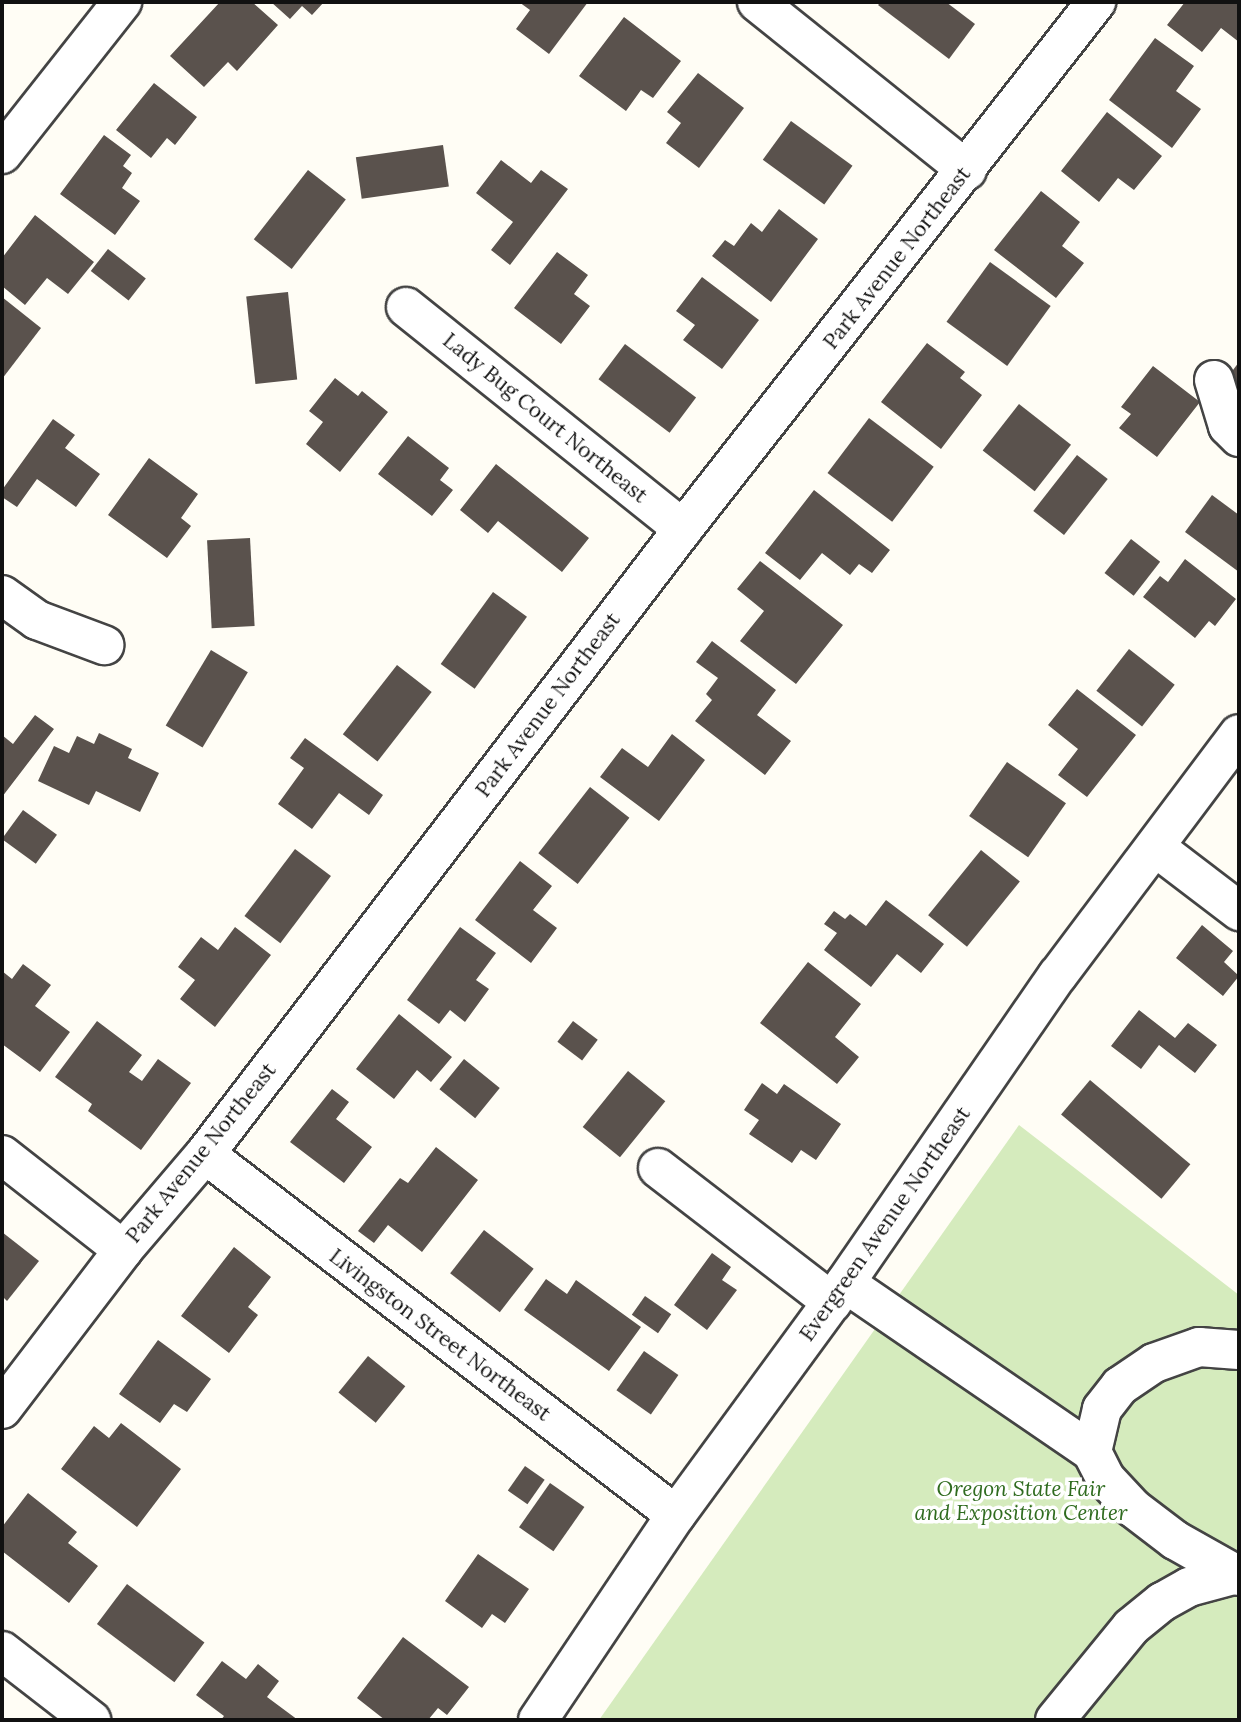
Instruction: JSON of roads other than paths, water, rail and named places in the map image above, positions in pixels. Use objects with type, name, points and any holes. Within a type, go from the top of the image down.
[{"type":"street","points":[[2,154],[122,2]]},
{"type":"street","points":[[757,2],[967,170]]},
{"type":"street","name":"Park Avenue Northeast","points":[[2,1409],[123,1250],[205,1154],[683,529],[1096,2]]},
{"type":"street","name":"Lady Bug Court Northeast","points":[[406,307],[683,529]]},
{"type":"street","points":[[1214,380],[1228,426],[1239,437]]},
{"type":"street","points":[[2,595],[37,620],[104,645]]},
{"type":"street","name":"Evergreen Avenue Northeast","points":[[538,1720],[676,1515],[838,1293],[1058,975],[1239,734]]},
{"type":"street","points":[[1155,847],[1239,911]]},
{"type":"street","name":"Livingston Street Northeast","points":[[205,1154],[676,1515]]},
{"type":"street","points":[[2,1156],[123,1250]]},
{"type":"street","points":[[658,1168],[838,1293],[1092,1452],[1105,1478],[1133,1508],[1175,1540],[1234,1566]]},
{"type":"street","points":[[1092,1452],[1102,1409],[1132,1378],[1154,1363],[1199,1347],[1239,1350]]},
{"type":"street","points":[[1055,1720],[1131,1627],[1162,1602],[1234,1566]]},
{"type":"street","points":[[2,1651],[91,1720]]},
{"type":"park label","name":"Oregon State Fair and Exposition Center","points":[[1021,1501]]}]
